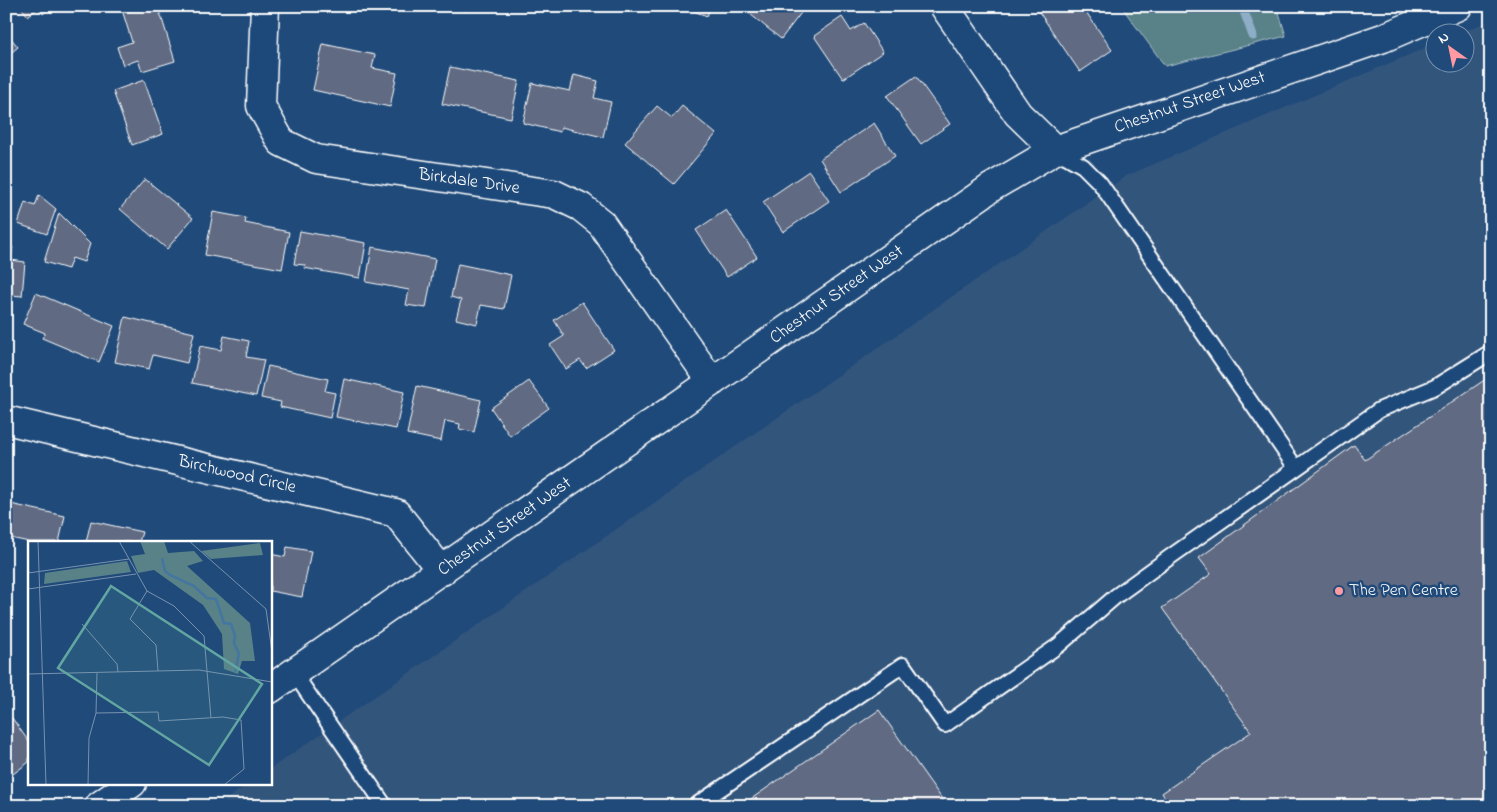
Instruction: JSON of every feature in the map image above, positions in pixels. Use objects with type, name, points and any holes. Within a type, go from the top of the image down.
[{"type":"street","name":"Birkdale Drive","points":[[265,6],[261,106],[281,142],[316,159],[554,194],[581,206],[601,223],[712,382]]},
{"type":"street","points":[[944,6],[1018,114],[1055,150]]},
{"type":"street","name":"Chestnut Street West","points":[[271,688],[992,187],[1055,150],[1383,38],[1458,6]]},
{"type":"street","name":"Birchwood Circle","points":[[6,420],[396,513],[442,571]]},
{"type":"street","points":[[99,806],[131,784]]},
{"type":"lane","points":[[1055,150],[1083,166],[1100,183],[1296,468]]},
{"type":"lane","points":[[695,806],[903,665],[945,725],[1052,650],[1116,596],[1379,410],[1435,387],[1491,352]]},
{"type":"lane","points":[[294,673],[385,806]]},
{"type":"shaded area","points":[[1491,20],[1491,806],[217,806],[248,784],[271,784],[271,768],[1126,176],[1424,48],[1424,72],[1474,72],[1474,27]]},
{"type":"green space","points":[[1121,6],[1277,6],[1286,36],[1165,66]]},
{"type":"building","points":[[20,6],[52,6],[43,14],[38,8],[28,16]]},
{"type":"building","points":[[145,6],[158,6],[175,61],[142,71],[138,60],[123,65],[117,47],[132,42],[123,13]]},
{"type":"building","points":[[444,6],[468,6],[467,11]]},
{"type":"building","points":[[616,6],[633,6],[631,11]]},
{"type":"building","points":[[680,6],[711,6],[707,16]]},
{"type":"building","points":[[740,6],[800,6],[804,9],[781,39]]},
{"type":"building","points":[[1040,6],[1082,6],[1112,50],[1080,72],[1037,9]]},
{"type":"building","points":[[842,17],[851,31],[864,23],[883,52],[843,79],[814,36]]},
{"type":"building","points":[[6,32],[18,47],[6,57]]},
{"type":"building","points":[[323,44],[375,55],[372,68],[397,73],[390,107],[313,90]]},
{"type":"building","points":[[450,67],[519,81],[511,118],[442,104]]},
{"type":"building","points":[[574,75],[598,81],[594,98],[611,102],[603,137],[561,127],[560,132],[523,123],[532,83],[570,91]]},
{"type":"building","points":[[916,76],[950,124],[921,144],[887,96]]},
{"type":"building","points":[[144,80],[163,134],[132,145],[113,91]]},
{"type":"building","points":[[657,106],[672,118],[682,106],[716,134],[674,184],[625,143]]},
{"type":"building","points":[[874,123],[895,156],[841,192],[820,159]]},
{"type":"building","points":[[809,171],[829,201],[783,232],[763,202]]},
{"type":"building","points":[[145,179],[193,218],[167,249],[120,209]]},
{"type":"building","points":[[39,195],[56,209],[47,234],[18,224],[25,202],[35,206]]},
{"type":"building","points":[[726,210],[757,257],[727,277],[696,230]]},
{"type":"building","points":[[213,212],[246,218],[245,223],[289,232],[282,269],[205,255]]},
{"type":"building","points":[[59,213],[90,244],[84,262],[72,258],[68,269],[44,262]]},
{"type":"building","points":[[300,231],[366,243],[360,278],[304,268],[305,265],[294,264]]},
{"type":"building","points":[[6,246],[13,247],[11,260],[25,262],[22,296],[10,295],[9,307],[6,307]]},
{"type":"building","points":[[372,247],[435,259],[426,308],[406,305],[409,290],[366,282]]},
{"type":"building","points":[[458,264],[511,275],[504,309],[481,305],[477,324],[456,319],[461,300],[451,297]]},
{"type":"building","points":[[36,293],[114,326],[99,362],[42,338],[45,333],[23,324]]},
{"type":"building","points":[[582,302],[614,350],[586,368],[580,360],[566,369],[550,345],[564,336],[554,320]]},
{"type":"building","points":[[125,317],[194,333],[187,363],[153,355],[149,369],[115,362]]},
{"type":"building","points":[[224,336],[249,341],[246,357],[264,360],[256,396],[192,383],[200,346],[221,350]]},
{"type":"building","points":[[268,366],[328,379],[325,391],[335,393],[330,418],[280,407],[281,402],[261,398]]},
{"type":"building","name":"The Pen Centre","points":[[1489,377],[1491,379],[1491,806],[1170,806],[1162,793],[1251,732],[1162,608],[1211,574],[1199,558],[1354,445],[1365,460]]},
{"type":"building","points":[[344,379],[404,392],[396,429],[336,417]]},
{"type":"building","points":[[529,381],[549,408],[510,436],[491,408]]},
{"type":"building","points":[[417,386],[481,400],[474,432],[459,429],[460,424],[445,421],[441,441],[407,434]]},
{"type":"building","points":[[6,503],[65,516],[59,541],[28,542],[6,537]]},
{"type":"building","points":[[91,521],[142,532],[139,541],[86,541]]},
{"type":"building","points":[[287,547],[311,551],[302,597],[271,591],[271,554],[285,557]]},
{"type":"building","points":[[879,710],[947,806],[741,806]]},
{"type":"building","points":[[12,718],[28,741],[28,763],[9,777],[6,773],[6,722]]},
{"type":"waterway","points":[[1242,6],[1253,36]]},
{"type":"place","name":"The Pen Centre","points":[[1339,591]]}]
